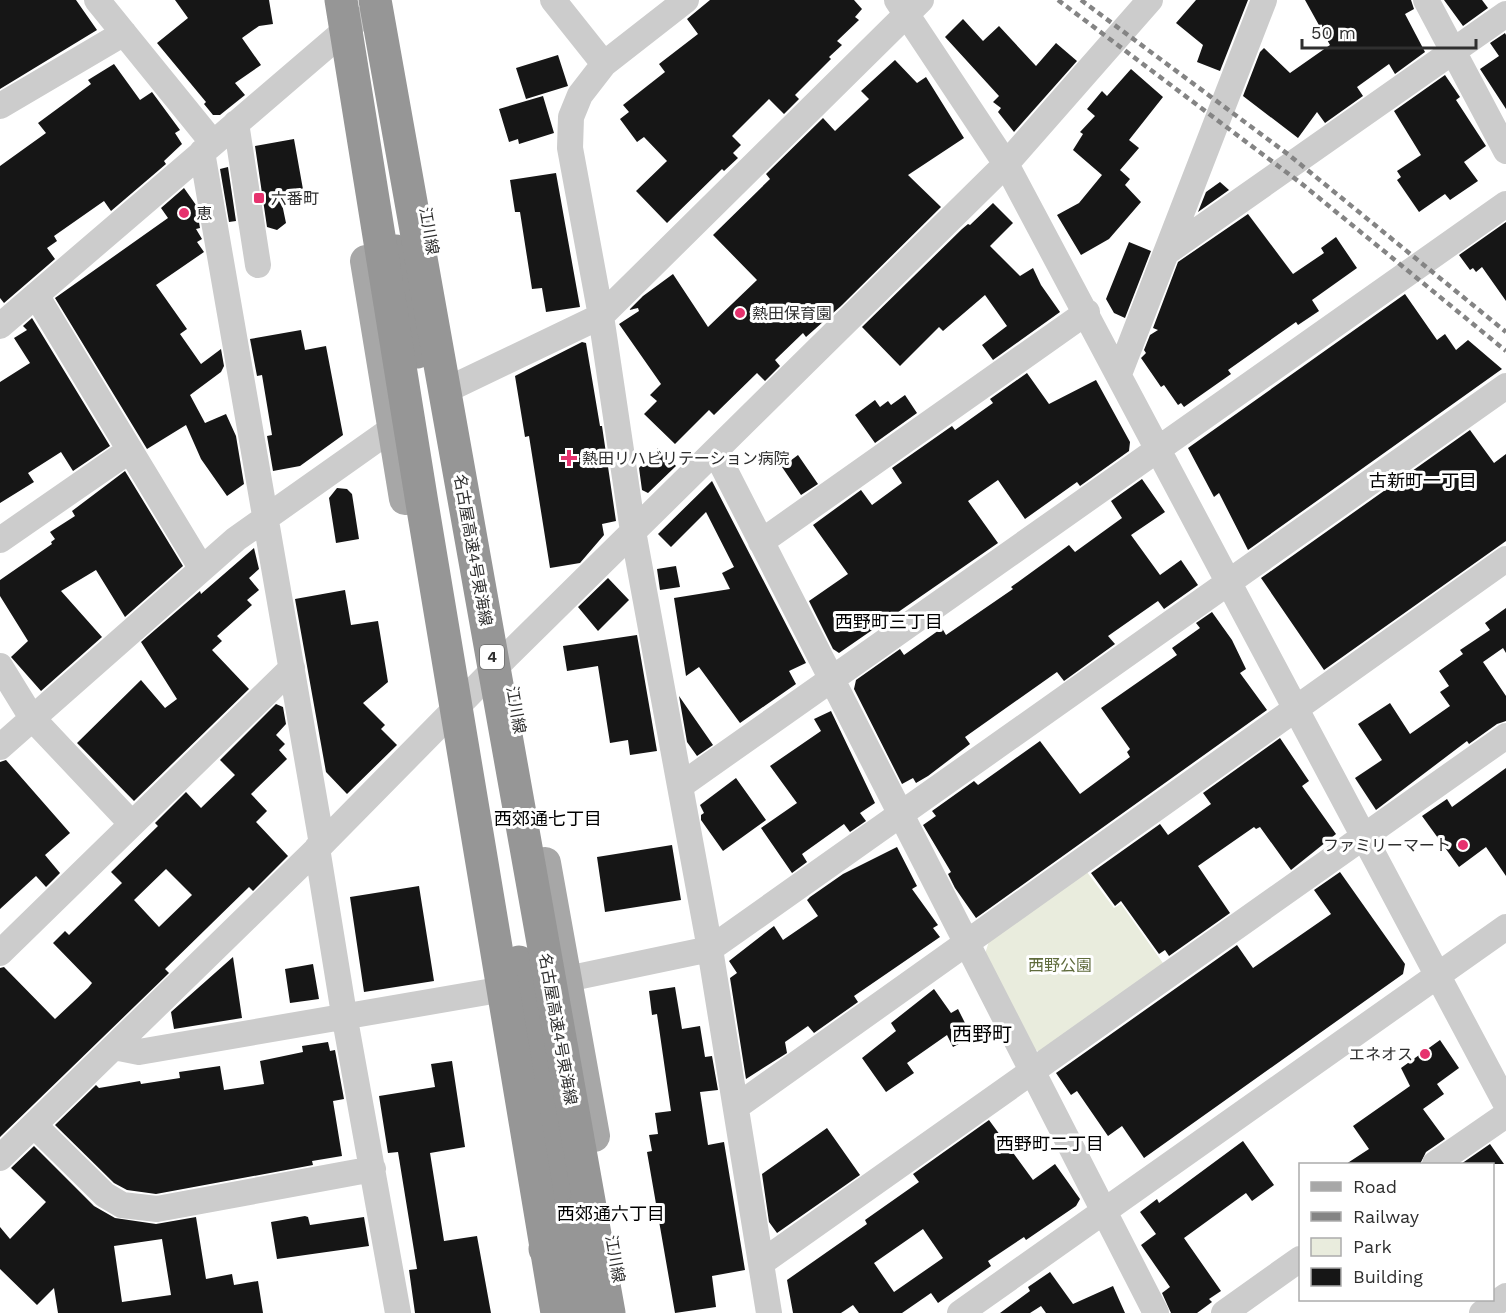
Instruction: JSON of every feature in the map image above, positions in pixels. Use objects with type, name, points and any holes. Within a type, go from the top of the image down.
[{"type":"highway","points":[[341,0],[557,1313]]},
{"type":"highway","name":"名古屋高速4号東海線","points":[[378,0],[609,1313]]},
{"type":"highway","points":[[332,42],[394,241],[417,352],[487,753],[559,1216],[545,1249]]},
{"type":"highway","points":[[519,727],[508,781],[516,866],[577,1211],[575,1285],[581,1313]]},
{"type":"main road","points":[[324,0],[393,428],[444,718],[487,992],[544,1313]]},
{"type":"main road","name":"江川線","points":[[388,0],[519,727],[567,979],[624,1313]]},
{"type":"street","points":[[97,0],[208,147],[292,669],[344,1014],[398,1313]]},
{"type":"street","points":[[0,326],[378,0]]},
{"type":"street","points":[[553,0],[604,64]]},
{"type":"street","points":[[686,0],[604,64],[580,95],[571,117],[570,148],[601,316],[633,531],[710,949],[770,1313]]},
{"type":"street","points":[[0,1158],[319,846],[444,718],[1006,164],[1150,0]]},
{"type":"street","points":[[1119,374],[1264,0]]},
{"type":"street","points":[[1426,0],[1506,151]]},
{"type":"street","points":[[457,385],[601,316],[908,5],[1006,164],[1087,312],[1506,1104]]},
{"type":"street","points":[[1167,252],[1506,14]]},
{"type":"street","points":[[0,106],[124,33]]},
{"type":"street","points":[[236,123],[258,265]]},
{"type":"street","points":[[680,786],[1506,204]]},
{"type":"street","points":[[36,295],[202,569]]},
{"type":"street","points":[[761,542],[1087,312]]},
{"type":"street","points":[[567,979],[710,949],[1506,386]]},
{"type":"street","points":[[0,747],[202,569],[266,518],[393,428]]},
{"type":"street","points":[[0,540],[130,450]]},
{"type":"street","points":[[715,451],[1156,1313]]},
{"type":"street","points":[[736,1107],[1506,559]]},
{"type":"street","points":[[0,666],[32,718],[132,824]]},
{"type":"street","points":[[0,953],[292,669]]},
{"type":"street","points":[[761,1263],[1506,736]]},
{"type":"street","points":[[960,1313],[1506,927]]},
{"type":"street","points":[[114,1047],[139,1052],[344,1014],[487,992]]},
{"type":"street","points":[[1436,1163],[1506,1114]]},
{"type":"street","points":[[34,1125],[105,1195],[122,1205],[157,1209],[373,1169]]},
{"type":"street","points":[[1224,1313],[1299,1260]]},
{"type":"street","points":[[1482,1313],[1506,1296]]},
{"type":"green space","name":"西野公園","points":[[1087,872],[1114,908],[1121,904],[1165,966],[1043,1052],[1034,1050],[985,954],[989,941]]},
{"type":"building","points":[[0,0],[76,0],[97,30],[0,89]]},
{"type":"building","points":[[175,0],[269,0],[273,24],[259,26],[242,38],[261,65],[235,83],[245,95],[220,115],[213,115],[204,104],[206,102],[157,43],[188,18]]},
{"type":"building","points":[[710,0],[854,0],[862,9],[855,17],[859,20],[837,41],[842,45],[795,95],[799,99],[784,114],[769,99],[732,136],[741,145],[733,153],[738,158],[724,171],[722,169],[667,223],[636,191],[667,161],[644,137],[637,142],[620,119],[629,112],[623,105],[665,72],[659,64],[698,34],[687,19]]},
{"type":"building","points":[[1196,0],[1248,0],[1220,71],[1197,62],[1203,45],[1176,23]]},
{"type":"building","points":[[1305,0],[1411,0],[1414,9],[1405,14],[1425,52],[1395,74],[1389,64],[1357,87],[1363,96],[1325,123],[1317,112],[1298,138],[1243,96],[1260,52],[1264,48],[1290,73],[1330,45]]},
{"type":"building","points":[[1444,0],[1482,0],[1488,8],[1463,26]]},
{"type":"building","points":[[963,19],[983,41],[999,26],[1036,66],[1056,43],[1077,61],[1014,132],[998,112],[1001,108],[993,102],[999,96],[945,37]]},
{"type":"building","points":[[1505,33],[1506,109],[1480,69],[1499,56],[1490,43]]},
{"type":"building","points":[[558,55],[568,86],[526,99],[516,68]]},
{"type":"building","points":[[895,60],[917,83],[926,77],[964,138],[908,175],[941,207],[841,306],[806,337],[803,333],[775,360],[780,366],[765,381],[757,373],[714,415],[709,410],[675,444],[644,414],[657,401],[650,395],[661,384],[619,324],[639,311],[638,308],[629,310],[643,296],[673,274],[708,327],[757,280],[713,235],[770,179],[766,174],[823,118],[835,131],[869,99],[861,91]]},
{"type":"building","points":[[114,64],[140,100],[152,92],[180,130],[175,133],[182,144],[164,161],[166,164],[111,211],[104,201],[54,236],[57,241],[47,248],[55,259],[4,303],[0,298],[0,166],[46,133],[38,123],[91,84],[88,80]]},
{"type":"building","points":[[1131,69],[1163,97],[1129,140],[1139,148],[1120,170],[1130,179],[1125,185],[1141,202],[1109,239],[1081,255],[1057,215],[1079,203],[1102,175],[1073,150],[1083,134],[1080,132],[1095,116],[1087,109],[1102,91],[1107,96]]},
{"type":"building","points":[[1445,75],[1460,97],[1456,100],[1486,146],[1464,162],[1478,181],[1450,200],[1445,194],[1419,212],[1397,180],[1401,177],[1397,171],[1421,155],[1394,111]]},
{"type":"building","points":[[543,96],[554,133],[519,144],[518,139],[509,142],[499,109]]},
{"type":"building","points":[[294,139],[304,195],[281,199],[286,223],[277,230],[267,227],[255,146]]},
{"type":"building","points":[[228,167],[236,221],[229,222],[220,169]]},
{"type":"building","points":[[556,173],[580,307],[546,312],[542,288],[532,289],[520,212],[515,212],[510,180]]},
{"type":"building","points":[[1220,182],[1229,190],[1198,212],[1206,192]]},
{"type":"building","points":[[184,188],[196,205],[200,228],[196,229],[202,239],[197,242],[204,252],[156,285],[187,329],[180,334],[201,364],[221,349],[224,366],[221,372],[190,395],[205,423],[226,414],[236,436],[244,484],[227,496],[201,459],[186,425],[147,449],[55,298],[168,218],[161,208]]},
{"type":"building","points":[[993,203],[1013,223],[990,246],[1020,276],[1033,268],[1041,285],[1060,312],[993,360],[982,345],[1007,326],[985,295],[943,331],[939,327],[900,366],[862,327],[962,229],[970,225]]},
{"type":"building","points":[[1248,214],[1293,274],[1324,253],[1321,248],[1336,237],[1357,268],[1312,300],[1319,311],[1298,325],[1296,322],[1228,370],[1231,374],[1184,407],[1181,403],[1178,405],[1164,385],[1161,387],[1141,358],[1146,353],[1144,350],[1150,335],[1158,330],[1153,328],[1178,262]]},
{"type":"building","points":[[1506,222],[1506,301],[1482,267],[1476,272],[1473,268],[1470,270],[1459,255]]},
{"type":"building","points":[[1129,242],[1151,251],[1125,318],[1114,313],[1106,299]]},
{"type":"building","points":[[1405,294],[1437,340],[1445,334],[1456,350],[1468,340],[1502,369],[1248,550],[1219,493],[1214,497],[1188,448]]},
{"type":"building","points":[[32,318],[110,446],[73,471],[61,452],[28,473],[34,482],[0,503],[0,382],[30,363],[14,338],[27,330],[23,326]]},
{"type":"building","points":[[301,330],[305,350],[326,346],[343,435],[300,466],[273,471],[267,436],[272,435],[262,375],[257,376],[250,339]]},
{"type":"building","points":[[582,342],[586,343],[600,426],[602,426],[616,521],[602,524],[604,535],[580,563],[550,568],[529,436],[525,437],[515,376]]},
{"type":"building","points":[[1027,373],[1049,404],[1096,380],[1130,442],[1129,451],[1080,486],[1077,482],[1025,519],[998,480],[968,501],[998,543],[839,653],[833,649],[809,601],[848,574],[813,525],[861,490],[872,505],[902,483],[892,468],[952,426],[955,430],[993,403],[990,399]]},
{"type":"building","points":[[905,395],[917,413],[875,443],[855,415],[875,400],[880,407],[888,401],[891,405]]},
{"type":"building","points":[[1470,430],[1494,463],[1506,454],[1506,541],[1324,670],[1261,578]]},
{"type":"building","points":[[658,448],[676,466],[648,493],[642,490],[639,468]]},
{"type":"building","points":[[798,455],[818,484],[801,495],[782,467]]},
{"type":"building","points":[[125,471],[183,566],[125,617],[96,570],[61,591],[102,637],[41,691],[11,657],[28,641],[0,596],[0,580],[52,544],[51,542],[55,539],[50,532],[75,516],[72,511]]},
{"type":"building","points":[[1142,479],[1165,512],[1131,535],[1160,575],[1181,560],[1198,585],[1164,609],[1158,601],[1108,636],[1115,644],[1064,681],[1057,672],[965,737],[970,744],[928,776],[916,783],[913,778],[902,784],[854,689],[856,680],[900,649],[904,655],[942,628],[946,635],[1013,589],[1011,587],[1069,545],[1075,552],[1122,518],[1111,501]]},
{"type":"building","points":[[712,481],[806,663],[789,671],[796,684],[740,723],[699,667],[686,676],[674,598],[730,589],[722,573],[734,567],[706,512],[671,547],[658,534]]},
{"type":"building","points":[[337,488],[347,489],[352,494],[359,539],[336,543],[329,498]]},
{"type":"building","points":[[254,548],[259,569],[249,578],[259,590],[247,600],[252,605],[217,636],[222,641],[212,650],[249,689],[134,801],[77,743],[141,680],[165,708],[177,699],[141,642]]},
{"type":"building","points":[[676,566],[680,587],[660,590],[657,569]]},
{"type":"building","points":[[608,578],[629,600],[598,631],[578,607]]},
{"type":"building","points":[[345,590],[351,625],[378,621],[388,682],[363,703],[385,725],[381,729],[397,745],[347,794],[326,772],[295,599]]},
{"type":"building","points":[[1506,608],[1506,653],[1503,648],[1483,662],[1506,696],[1506,721],[1497,724],[1469,744],[1467,741],[1376,810],[1355,778],[1382,760],[1358,724],[1390,703],[1410,734],[1450,706],[1440,692],[1449,686],[1439,671],[1463,654],[1460,650],[1490,630],[1485,623]]},
{"type":"building","points":[[1212,612],[1232,640],[1246,669],[1240,673],[1267,710],[976,918],[955,888],[948,874],[951,872],[923,825],[936,816],[932,811],[974,781],[978,785],[1040,741],[1080,794],[1130,757],[1127,752],[1130,749],[1101,708],[1177,655],[1172,648],[1200,628],[1196,623]]},
{"type":"building","points":[[637,635],[657,751],[630,755],[628,740],[610,743],[598,666],[567,671],[563,646]]},
{"type":"building","points":[[679,696],[713,745],[697,756],[687,742]]},
{"type":"building","points":[[276,704],[283,707],[286,724],[276,735],[285,744],[279,750],[287,759],[251,794],[267,811],[256,822],[288,856],[253,891],[249,887],[165,969],[169,973],[0,1137],[0,968],[4,967],[55,1019],[88,988],[92,983],[53,943],[65,931],[69,935],[122,883],[111,872],[158,826],[155,823],[186,792],[201,808],[235,775],[220,760]],"holes":[[[166,869],[192,895],[159,927],[134,900]]]},
{"type":"building","points":[[831,711],[875,803],[860,813],[866,821],[850,832],[844,824],[802,854],[807,862],[792,873],[761,828],[797,803],[770,766],[821,731],[814,719]]},
{"type":"building","points":[[1280,738],[1309,781],[1302,786],[1336,834],[1291,870],[1260,827],[1256,829],[1254,827],[1198,866],[1230,913],[1169,956],[1165,950],[1159,954],[1121,901],[1115,906],[1091,873],[1160,824],[1168,835],[1211,804],[1203,793]]},
{"type":"building","points":[[6,760],[70,833],[45,855],[60,873],[46,887],[36,876],[0,909],[0,762]]},
{"type":"building","points":[[1506,768],[1506,876],[1486,847],[1459,867],[1422,816],[1447,799],[1452,807]]},
{"type":"building","points":[[736,778],[766,820],[723,851],[701,820],[701,815],[704,813],[700,805]]},
{"type":"building","points":[[672,845],[681,900],[605,912],[597,857]]},
{"type":"building","points":[[897,847],[917,886],[912,889],[938,925],[933,928],[940,937],[854,996],[858,1002],[814,1033],[808,1026],[785,1042],[787,1053],[746,1079],[730,978],[737,973],[729,961],[774,926],[783,940],[818,916],[807,900],[810,897],[843,874]]},
{"type":"building","points":[[1340,872],[1405,964],[1403,974],[1144,1158],[1122,1126],[1108,1136],[1077,1091],[1071,1095],[1056,1073],[1237,945],[1253,968],[1331,914],[1314,890]]},
{"type":"building","points":[[419,886],[434,981],[364,992],[350,897]]},
{"type":"building","points":[[233,957],[242,1018],[174,1029],[171,1012]]},
{"type":"building","points":[[313,964],[319,999],[290,1003],[285,969]]},
{"type":"building","points":[[675,987],[682,1029],[700,1026],[705,1057],[712,1056],[718,1090],[700,1092],[708,1145],[724,1142],[745,1270],[712,1276],[716,1307],[675,1313],[647,1152],[652,1151],[649,1135],[658,1134],[655,1113],[671,1111],[657,1014],[652,1015],[649,991]]},
{"type":"building","points":[[934,989],[951,1013],[958,1009],[972,1037],[953,1047],[947,1035],[907,1063],[914,1073],[886,1092],[862,1058],[896,1031],[891,1023]]},
{"type":"building","points":[[1440,1040],[1459,1068],[1437,1084],[1444,1094],[1423,1109],[1445,1139],[1426,1152],[1420,1163],[1348,1163],[1369,1149],[1353,1126],[1410,1086],[1401,1068]]},
{"type":"building","points":[[328,1042],[330,1051],[335,1050],[344,1099],[333,1101],[342,1156],[312,1161],[313,1165],[156,1194],[127,1190],[114,1183],[55,1125],[96,1085],[99,1088],[140,1081],[141,1084],[180,1078],[179,1072],[220,1066],[224,1090],[264,1084],[260,1061],[303,1052],[302,1046]]},
{"type":"building","points":[[452,1061],[465,1147],[430,1153],[444,1241],[477,1236],[491,1313],[415,1313],[409,1270],[417,1269],[398,1152],[388,1153],[379,1096],[435,1087],[431,1064]]},
{"type":"building","points":[[989,1120],[1033,1180],[1055,1164],[1080,1199],[1076,1206],[1026,1240],[1024,1237],[988,1261],[991,1266],[938,1303],[931,1293],[902,1313],[859,1313],[853,1305],[841,1313],[793,1313],[787,1280],[867,1224],[865,1220],[919,1182],[913,1174]],"holes":[[[923,1229],[943,1258],[894,1292],[874,1263]]]},
{"type":"building","points":[[827,1128],[860,1175],[777,1233],[769,1222],[762,1174]]},
{"type":"building","points":[[1243,1141],[1274,1185],[1252,1201],[1246,1193],[1184,1238],[1221,1291],[1209,1299],[1212,1302],[1197,1313],[1171,1313],[1162,1293],[1170,1287],[1141,1245],[1156,1234],[1140,1212],[1157,1199],[1159,1203]]},
{"type":"building","points":[[1490,1144],[1504,1164],[1494,1163],[1462,1163]]},
{"type":"building","points":[[34,1146],[94,1206],[115,1218],[156,1224],[196,1217],[206,1279],[232,1274],[234,1285],[258,1281],[263,1313],[58,1313],[54,1288],[37,1305],[0,1269],[0,1227],[10,1239],[46,1202],[11,1168]],"holes":[[[162,1239],[171,1295],[122,1302],[114,1246]]]},
{"type":"building","points":[[308,1217],[310,1225],[364,1217],[369,1246],[277,1259],[271,1222]]},
{"type":"building","points":[[1050,1272],[1073,1304],[1113,1286],[1125,1313],[1046,1313],[1041,1306],[1030,1313],[1000,1313],[1030,1291],[1028,1287]]},
{"type":"railway","points":[[1058,0],[1302,184],[1506,351]]},
{"type":"railway","points":[[1081,0],[1289,155],[1506,332]]},
{"type":"place","name":"六番町","points":[[259,198]]},
{"type":"place","name":"恵","points":[[184,213]]},
{"type":"place","name":"熱田保育園","points":[[740,313]]},
{"type":"place","name":"熱田リハビリテーション病院","points":[[569,458]]},
{"type":"place","name":"ファミリーマート","points":[[1463,845]]},
{"type":"place","name":"エネオス","points":[[1425,1054]]},
{"type":"district","name":"古新町一丁目","points":[[1423,480]]},
{"type":"district","name":"西野町三丁目","points":[[889,621]]},
{"type":"district","name":"西郊通七丁目","points":[[548,818]]},
{"type":"district","name":"西野町","points":[[982,1034]]},
{"type":"district","name":"西野町二丁目","points":[[1050,1143]]},
{"type":"district","name":"西郊通六丁目","points":[[611,1213]]}]
